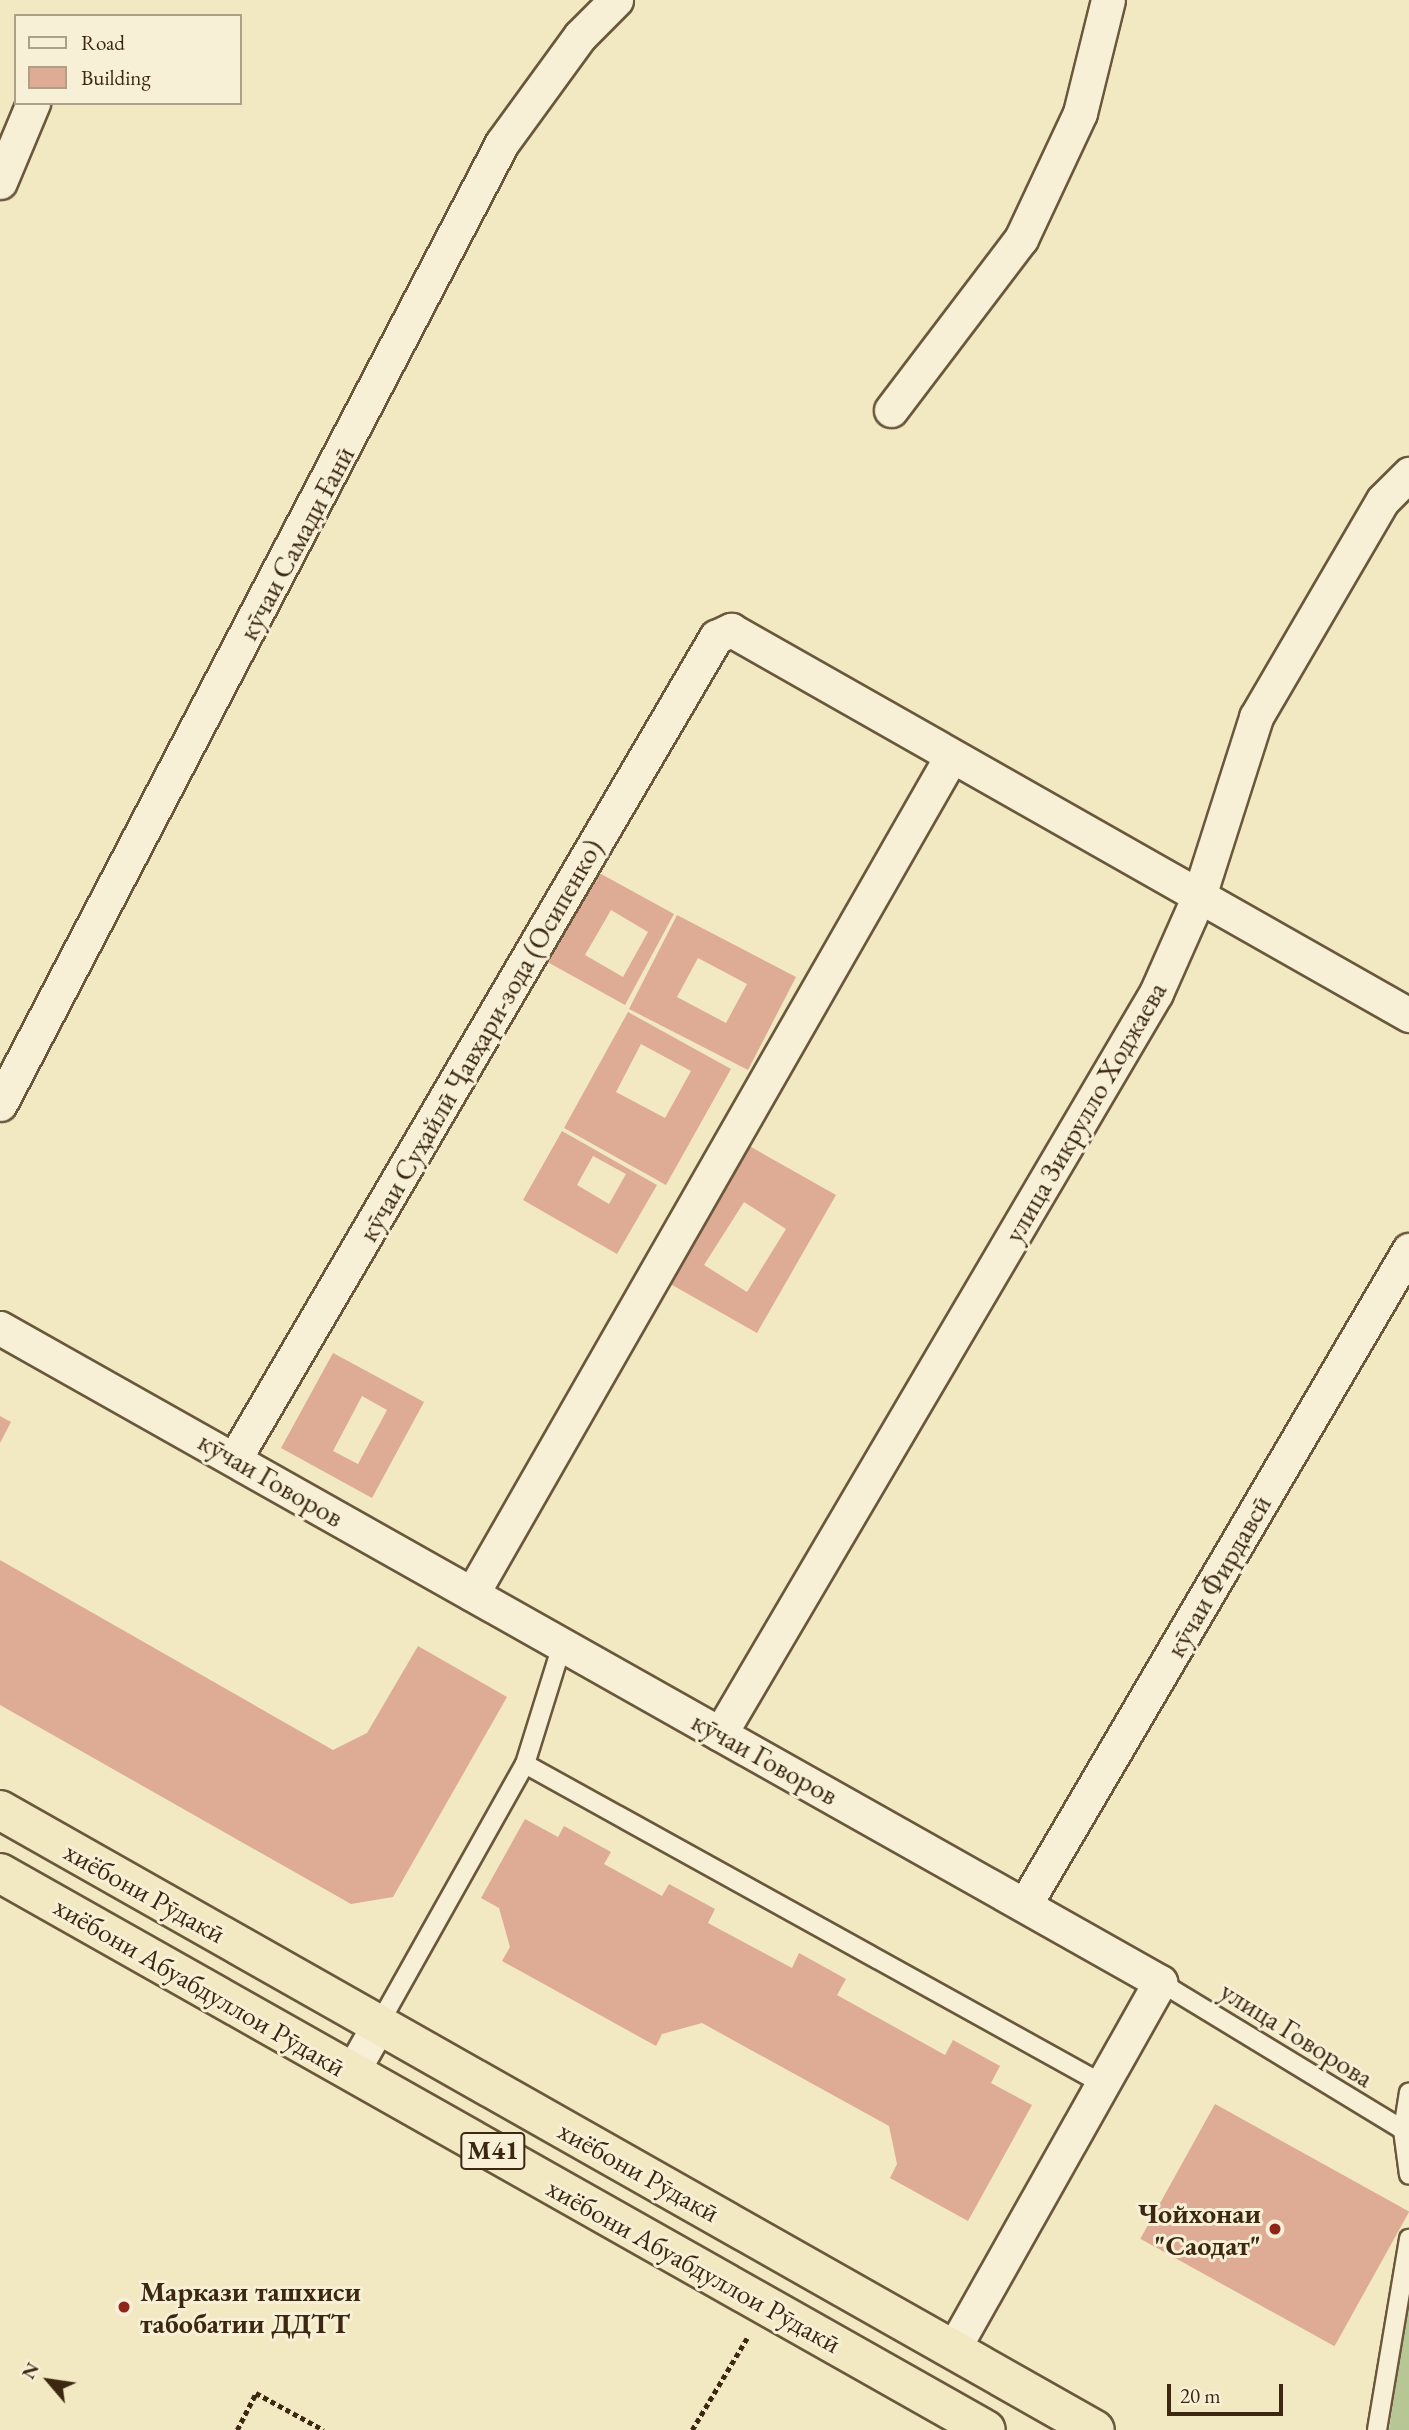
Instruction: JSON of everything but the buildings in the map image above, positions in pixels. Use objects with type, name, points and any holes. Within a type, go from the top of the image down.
[{"type":"highway","name":"хиёбони Рӯдакӣ","points":[[0,1810],[1095,2430]]},
{"type":"highway","name":"хиёбони Абуабдуллои Рӯдакӣ","points":[[0,1873],[986,2430]]},
{"type":"street","name":"кӯчаи Самади Ғанӣ","points":[[0,1104],[502,143],[580,36],[616,0]]},
{"type":"street","points":[[891,410],[1021,239],[1080,113],[1108,0]]},
{"type":"street","points":[[0,182],[32,105]]},
{"type":"street","name":"улица Зикрулло Ходжаева","points":[[720,1734],[1156,993],[1199,896],[1256,717],[1376,512],[1409,474]]},
{"type":"street","name":"кӯчаи Суҳайлӣ Ҷавҳари-зода (Осипенко)","points":[[235,1458],[716,637],[731,630],[747,633],[951,757]]},
{"type":"street","points":[[472,1594],[951,757],[1409,1014]]},
{"type":"street","name":"кӯчаи Фирдавсӣ","points":[[1027,1901],[1409,1250]]},
{"type":"street","name":"кӯчаи Говоров","points":[[0,1328],[235,1458],[720,1734],[1027,1901],[1160,1982]]},
{"type":"street","points":[[953,2350],[1160,1982]]},
{"type":"street","points":[[352,2072],[379,2024]]},
{"type":"lane","points":[[379,2024],[525,1764],[562,1645]]},
{"type":"lane","points":[[525,1764],[1101,2083]]},
{"type":"lane","name":"улица Говорова","points":[[1160,1982],[1403,2130]]},
{"type":"lane","points":[[1409,2092],[1403,2130],[1409,2175]]},
{"type":"lane","points":[[1377,2430],[1409,2239]]},
{"type":"path","points":[[692,2430],[766,2305]]},
{"type":"path","points":[[237,2430],[257,2393],[324,2430]]},
{"type":"green space","points":[[1409,2297],[1409,2430],[1389,2430]]},
{"type":"place","name":"Чойхонаи \"Саодат\"","points":[[1275,2229]]},
{"type":"place","name":"Маркази ташхиси табобатии ДДТТ","points":[[124,2307]]}]
